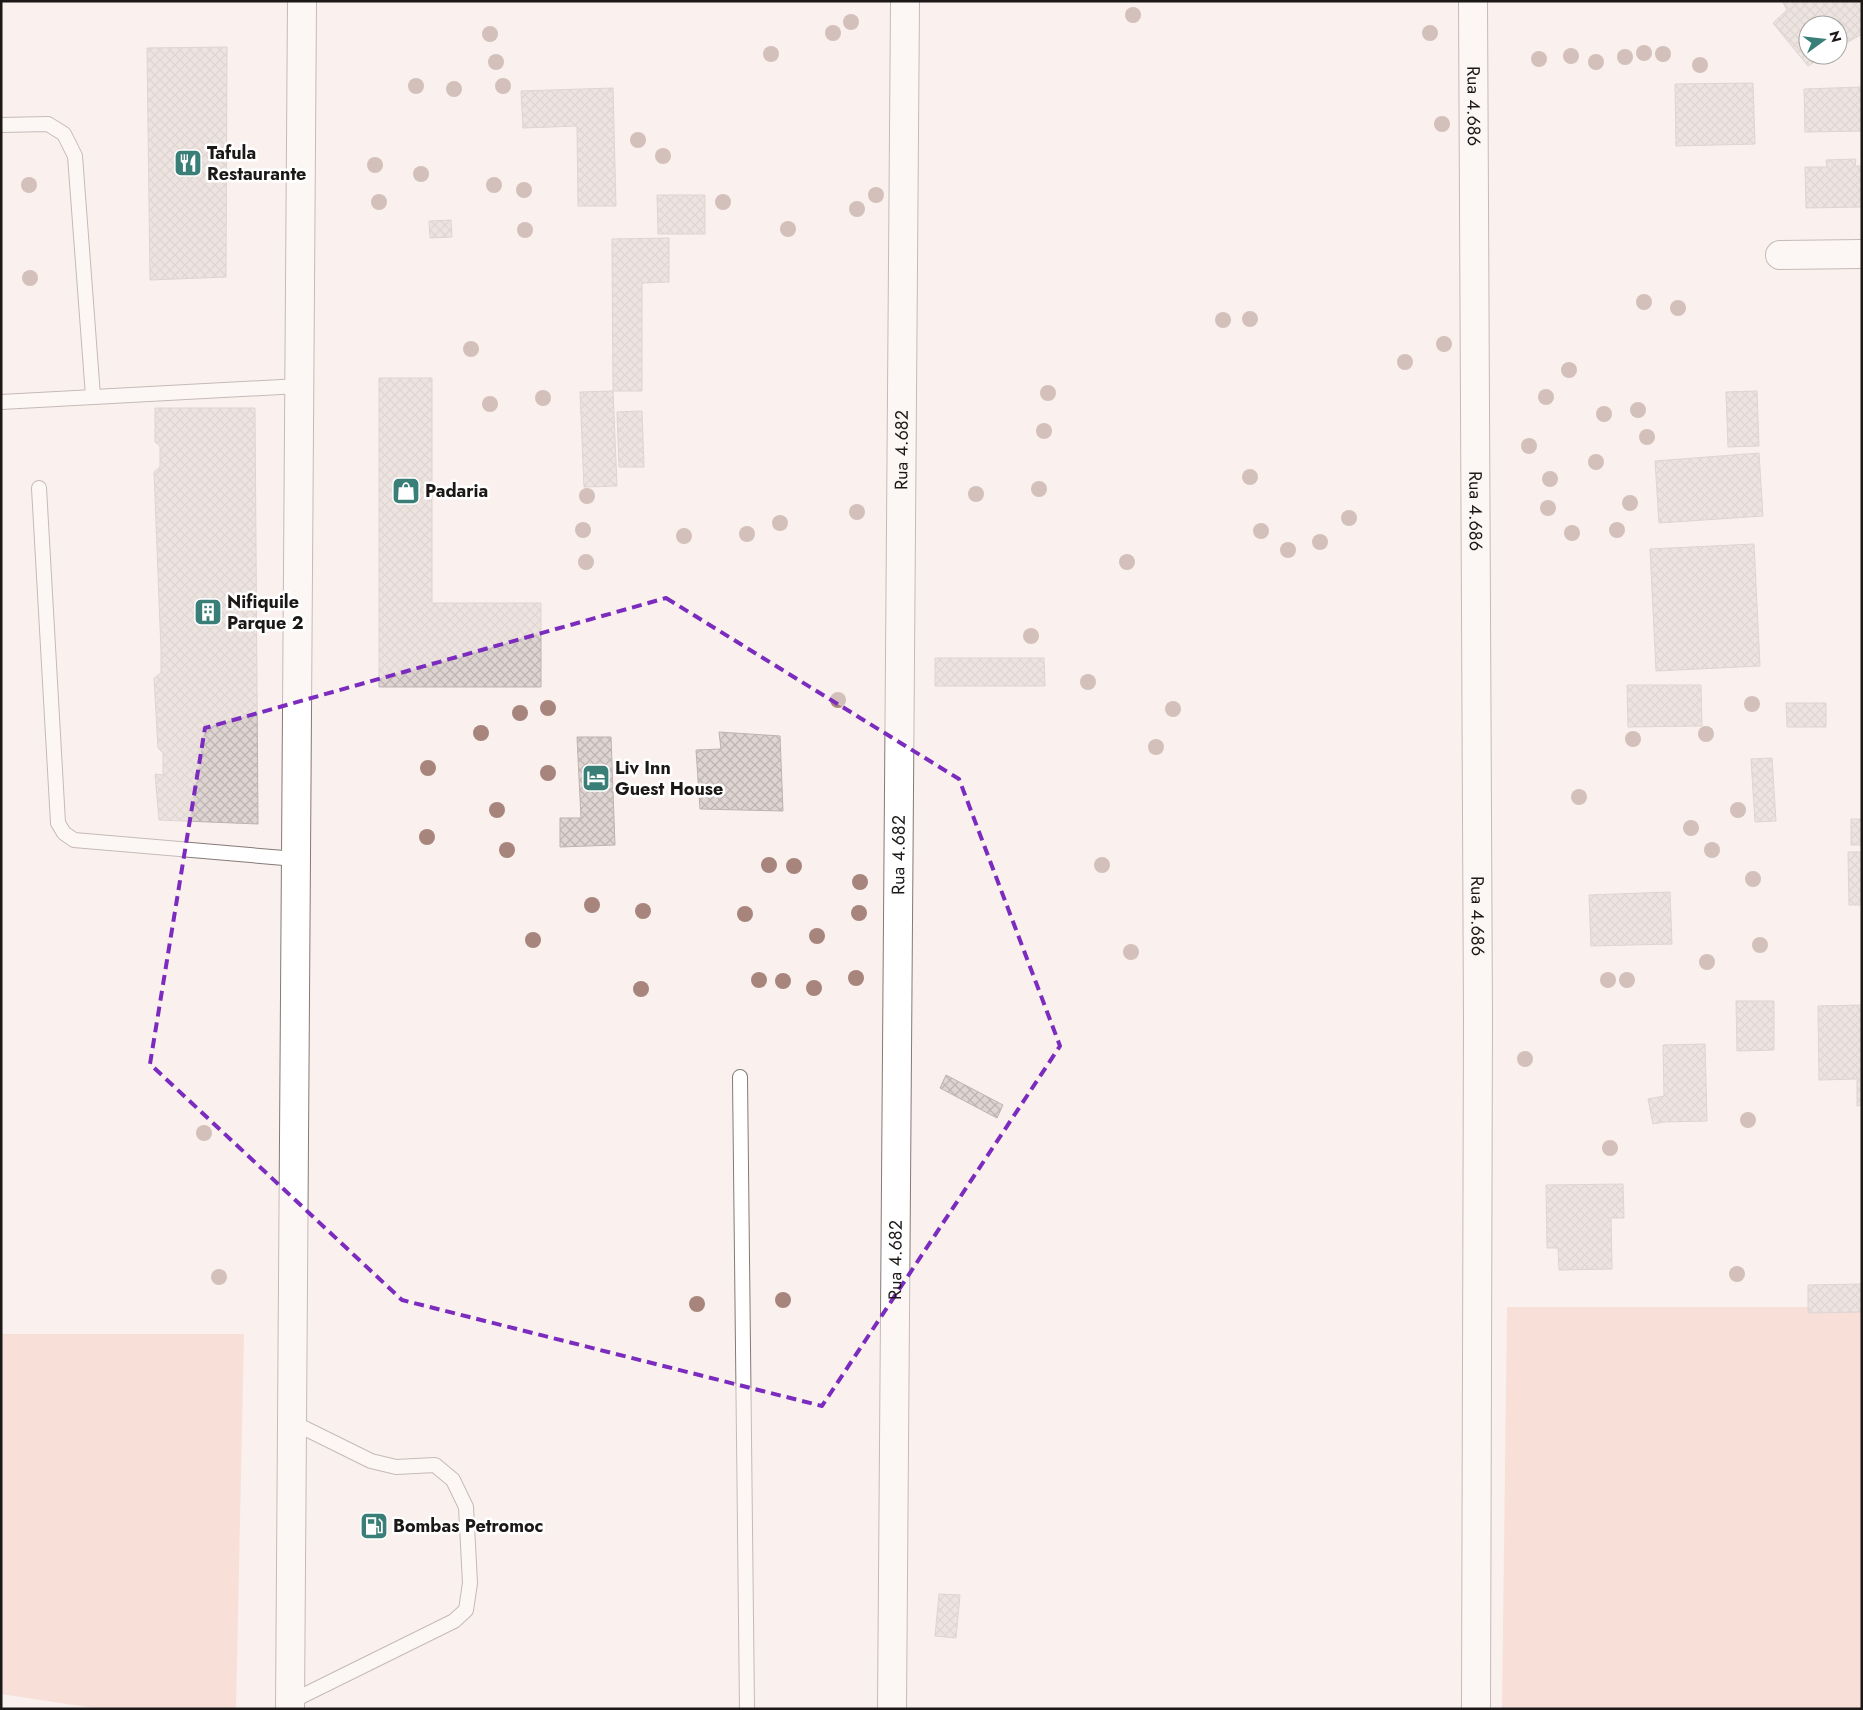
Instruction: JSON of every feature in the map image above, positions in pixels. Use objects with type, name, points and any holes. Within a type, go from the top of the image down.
[{"type":"street","points":[[290,1706],[302,1]]},
{"type":"street","name":"Rua 4.682","points":[[892,1709],[905,1]]},
{"type":"street","name":"Rua 4.686","points":[[1473,1],[1478,1020],[1476,1709]]},
{"type":"street","points":[[1780,256],[1862,254]]},
{"type":"lane","points":[[1,125],[48,124],[64,134],[75,156],[93,396]]},
{"type":"lane","points":[[1,402],[299,386]]},
{"type":"lane","points":[[38,488],[58,823],[64,833],[74,840],[296,859]]},
{"type":"lane","points":[[740,1077],[747,1709]]},
{"type":"lane","points":[[290,1706],[454,1621],[466,1610],[470,1584],[466,1507],[453,1480],[435,1465],[396,1467],[371,1460],[292,1422]]},
{"type":"highlighted area","points":[[666,598],[959,779],[1060,1046],[822,1406],[402,1300],[150,1064],[205,728]]},
{"type":"shaded area","points":[[1507,1307],[1862,1307],[1862,1709],[1502,1709]]},
{"type":"shaded area","points":[[1,1334],[244,1334],[236,1709],[100,1709],[1,1694]]},
{"type":"building","points":[[1782,1],[1862,1],[1862,34],[1848,42],[1848,15],[1798,15],[1798,54],[1773,23],[1787,10]]},
{"type":"building","name":"Tafula Restaurante","points":[[227,47],[226,277],[150,280],[147,48]]},
{"type":"building","points":[[1753,83],[1755,144],[1676,146],[1675,84]]},
{"type":"building","points":[[1862,87],[1862,131],[1805,132],[1804,89]]},
{"type":"building","points":[[613,88],[616,206],[578,206],[577,126],[523,128],[521,91]]},
{"type":"building","points":[[1856,159],[1855,166],[1862,166],[1862,207],[1806,208],[1805,167],[1827,167],[1826,160]]},
{"type":"building","points":[[657,195],[705,195],[705,234],[658,234]]},
{"type":"building","points":[[451,220],[452,237],[430,238],[429,221]]},
{"type":"building","points":[[669,238],[669,282],[642,283],[642,391],[613,391],[612,239]]},
{"type":"building","name":"Padaria","points":[[379,378],[432,378],[432,603],[541,603],[541,687],[379,687]]},
{"type":"building","points":[[613,391],[617,486],[584,487],[580,392]]},
{"type":"building","points":[[1757,391],[1759,446],[1728,447],[1726,392]]},
{"type":"building","name":"Nifiquile Parque 2","points":[[155,408],[255,408],[258,824],[159,820],[155,774],[163,775],[163,753],[158,748],[154,678],[161,673],[154,472],[160,467],[160,446],[155,442]]},
{"type":"building","points":[[642,411],[644,467],[619,467],[617,412]]},
{"type":"building","points":[[1759,453],[1763,516],[1659,523],[1655,461]]},
{"type":"building","points":[[1754,544],[1760,666],[1656,671],[1650,549]]},
{"type":"building","points":[[935,658],[1044,658],[1045,686],[935,686]]},
{"type":"building","points":[[1627,685],[1701,685],[1702,726],[1628,727]]},
{"type":"building","points":[[1786,703],[1826,703],[1826,727],[1787,727]]},
{"type":"building","points":[[719,732],[780,736],[783,811],[700,809],[696,750],[721,749]]},
{"type":"building","name":"Liv Inn Guest House","points":[[577,737],[611,737],[615,845],[560,847],[560,818],[581,818]]},
{"type":"building","points":[[1772,758],[1776,821],[1755,822],[1751,759]]},
{"type":"building","points":[[1851,819],[1862,819],[1862,845],[1851,845]]},
{"type":"building","points":[[1848,852],[1862,852],[1862,905],[1849,905]]},
{"type":"building","points":[[1670,892],[1672,944],[1591,946],[1589,895]]},
{"type":"building","points":[[1736,1001],[1774,1001],[1774,1050],[1737,1051]]},
{"type":"building","points":[[1862,1005],[1862,1105],[1857,1106],[1857,1079],[1819,1080],[1818,1006]]},
{"type":"building","points":[[1705,1044],[1707,1121],[1653,1124],[1648,1099],[1664,1096],[1663,1045]]},
{"type":"building","points":[[946,1075],[1003,1105],[997,1118],[940,1088]]},
{"type":"building","points":[[1623,1184],[1624,1218],[1611,1218],[1612,1269],[1559,1270],[1558,1248],[1547,1248],[1546,1185]]},
{"type":"building","points":[[1862,1284],[1862,1312],[1808,1313],[1808,1285]]},
{"type":"building","points":[[939,1594],[960,1595],[956,1638],[935,1636]]},
{"type":"place","name":"Tafula Restaurante","points":[[188,163]]},
{"type":"place","name":"Padaria","points":[[406,491]]},
{"type":"place","name":"Nifiquile Parque 2","points":[[208,612]]},
{"type":"place","name":"Liv Inn Guest House","points":[[596,778]]},
{"type":"place","name":"Bombas Petromoc","points":[[374,1526]]}]
